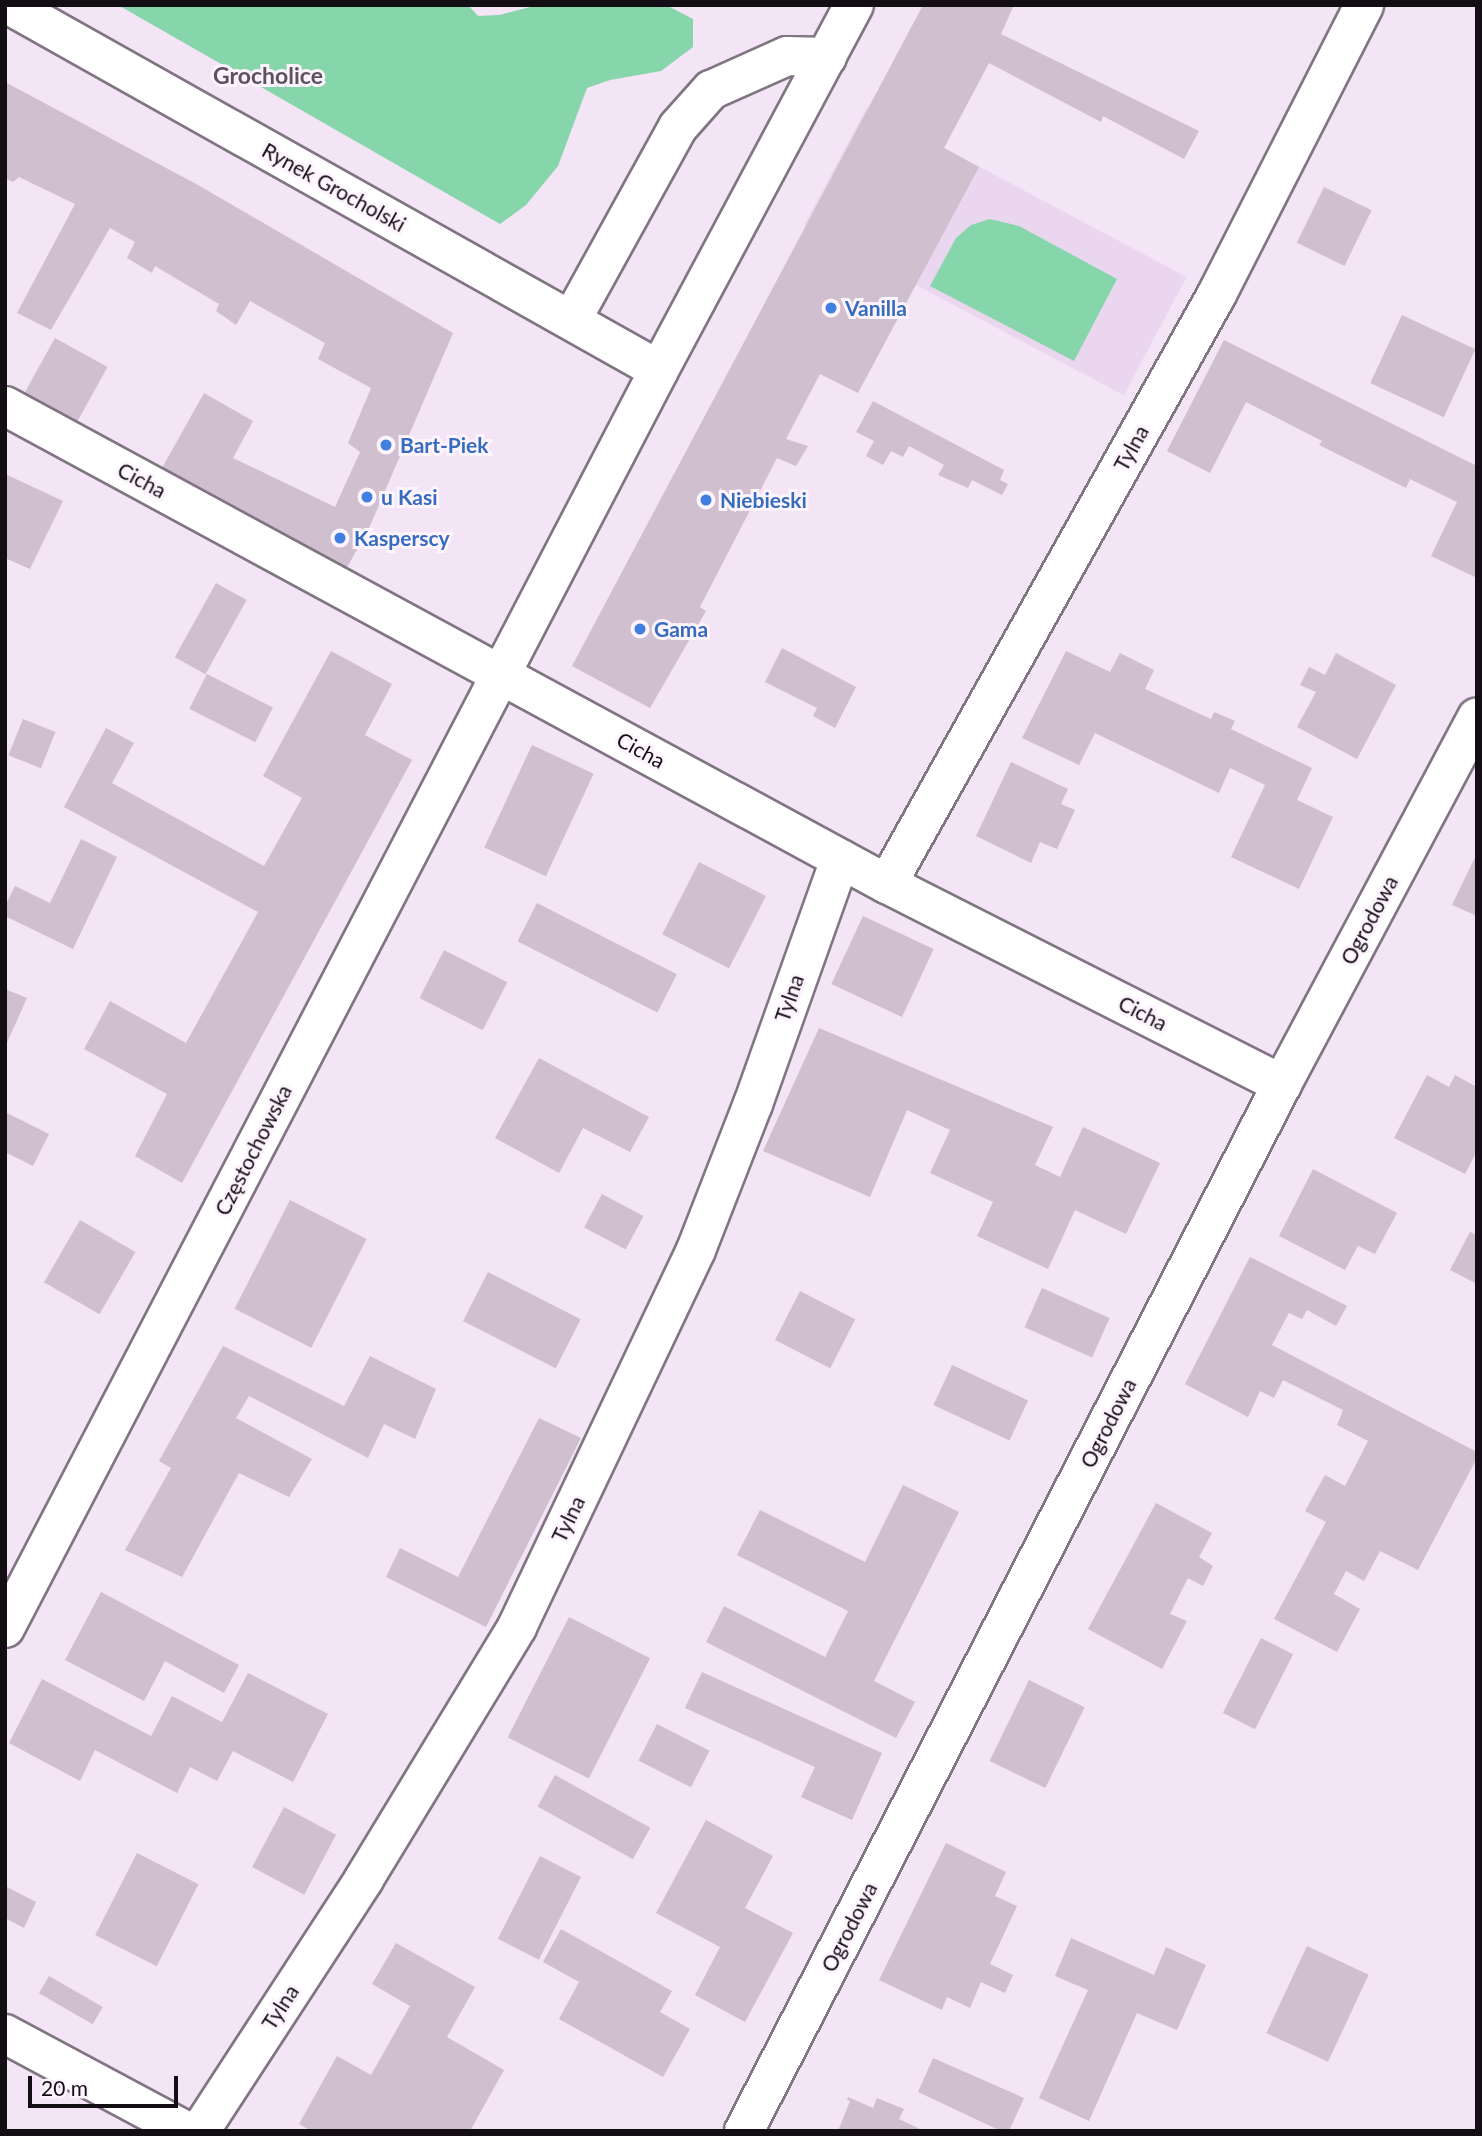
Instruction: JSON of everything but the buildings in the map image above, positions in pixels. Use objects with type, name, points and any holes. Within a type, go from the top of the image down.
[{"type":"street","points":[[5,11],[9,5]]},
{"type":"street","name":"Rynek Grocholski","points":[[9,5],[659,370]]},
{"type":"street","points":[[502,673],[659,370],[854,5]]},
{"type":"street","name":"Tylna","points":[[887,884],[1217,294],[1364,5]]},
{"type":"street","points":[[572,319],[678,127],[710,90],[787,56],[827,57]]},
{"type":"street","name":"Cicha","points":[[5,405],[887,884],[1282,1084]]},
{"type":"street","name":"Częstochowska","points":[[5,1628],[502,673]]},
{"type":"street","name":"Ogrodowa","points":[[744,2131],[1282,1084],[1477,718]]},
{"type":"street","name":"Tylna","points":[[200,2131],[364,1879],[517,1627],[696,1250],[753,1104],[841,859]]},
{"type":"street","points":[[5,2034],[186,2131]]},
{"type":"shaded area","points":[[867,107],[1187,277],[1124,395],[804,225]]},
{"type":"green space","points":[[118,5],[468,5],[478,16],[499,15],[538,5],[666,5],[693,19],[693,47],[661,71],[610,80],[587,88],[558,166],[526,205],[500,224]]},
{"type":"green space","points":[[990,219],[1019,226],[1117,279],[1074,361],[930,286],[956,238],[971,225]]},
{"type":"place","name":"Vanilla","points":[[831,308]]},
{"type":"place","name":"Bart-Piek","points":[[386,445]]},
{"type":"place","name":"u Kasi","points":[[367,497]]},
{"type":"place","name":"Niebieski","points":[[706,500]]},
{"type":"place","name":"Kasperscy","points":[[340,538]]},
{"type":"place","name":"Gama","points":[[640,629]]},
{"type":"district","name":"Grocholice","points":[[268,75]]}]
